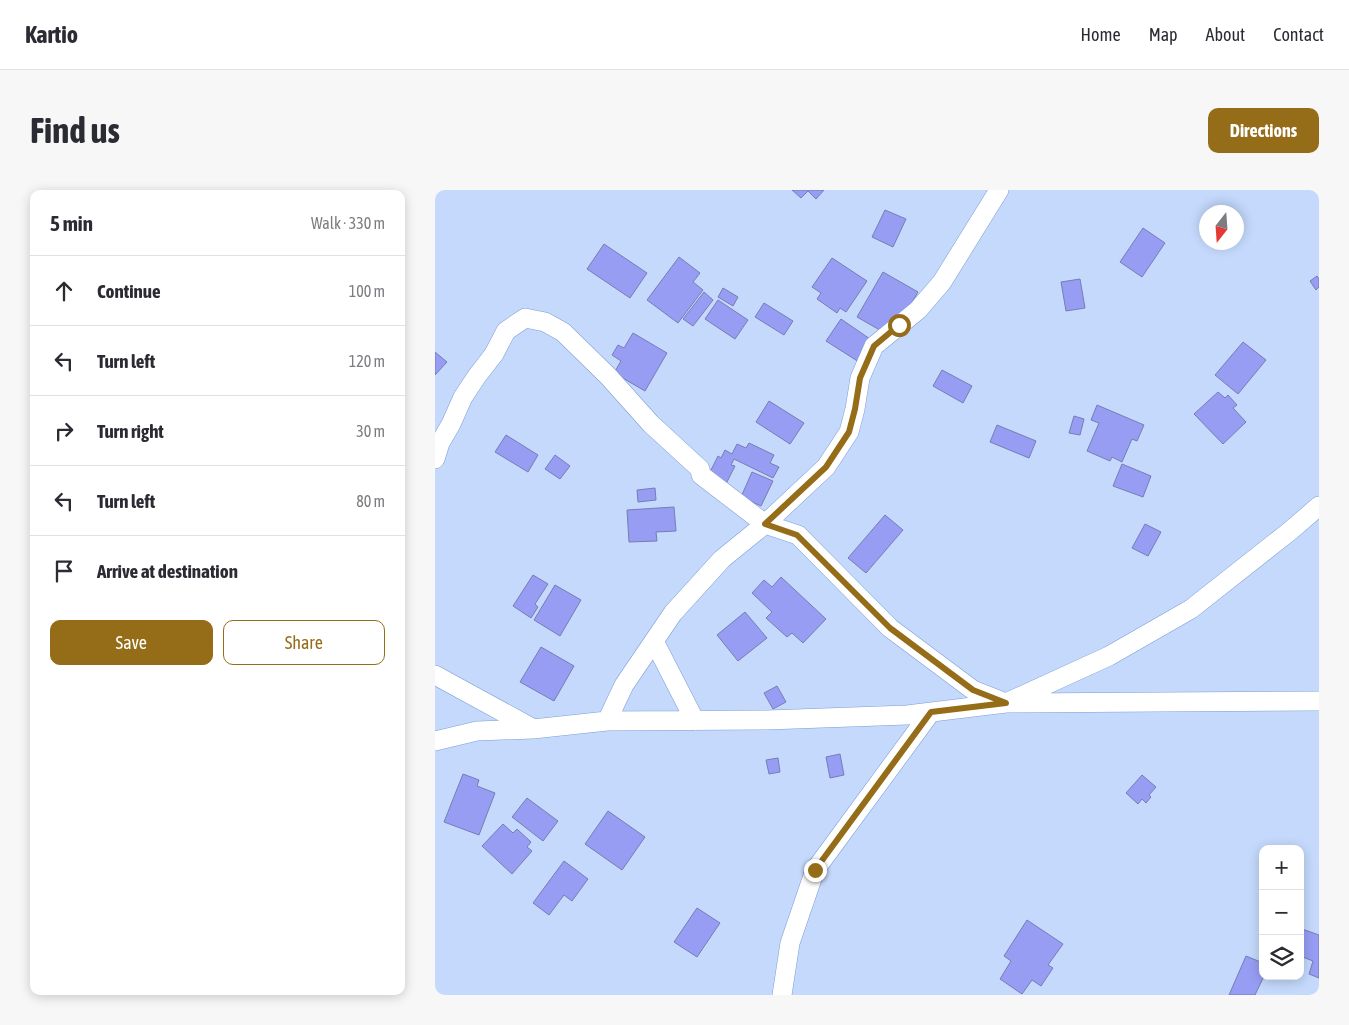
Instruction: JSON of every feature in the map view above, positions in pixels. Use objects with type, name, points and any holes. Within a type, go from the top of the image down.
[{"type":"street","points":[[607,721],[624,685],[673,613],[722,559],[765,524],[826,467],[849,432],[860,378],[874,346],[919,310],[942,282],[999,190]]},
{"type":"street","points":[[435,459],[440,443],[463,397],[494,354],[505,331],[525,318],[545,322],[563,332],[608,376],[651,424],[700,469],[701,475],[765,524],[797,535],[890,628],[973,690],[1006,703],[1109,656],[1191,609],[1291,531],[1319,506]]},
{"type":"street","points":[[654,641],[695,721]]},
{"type":"street","points":[[435,675],[533,729]]},
{"type":"street","points":[[435,741],[477,731],[533,729],[607,721],[776,720],[898,716],[1006,703],[1319,701]]},
{"type":"street","points":[[782,995],[790,943],[815,870],[931,712]]},
{"type":"building","points":[[792,190],[824,190],[816,199],[808,191],[801,198]]},
{"type":"building","points":[[885,210],[906,219],[893,247],[872,237]]},
{"type":"building","points":[[1143,228],[1165,243],[1142,277],[1120,262]]},
{"type":"building","points":[[604,244],[647,273],[630,298],[587,269]]},
{"type":"building","points":[[679,257],[700,273],[693,282],[703,290],[678,323],[647,300]]},
{"type":"building","points":[[832,258],[867,281],[846,312],[840,308],[837,313],[817,299],[821,293],[812,287]]},
{"type":"building","points":[[883,272],[918,292],[903,318],[885,333],[857,317]]},
{"type":"building","points":[[1317,276],[1319,287],[1316,290],[1310,281]]},
{"type":"building","points":[[1080,279],[1085,308],[1066,311],[1061,282]]},
{"type":"building","points":[[723,288],[738,297],[733,306],[718,297]]},
{"type":"building","points":[[704,292],[713,300],[693,326],[683,319]]},
{"type":"building","points":[[718,300],[748,320],[735,339],[705,319]]},
{"type":"building","points":[[764,303],[793,321],[784,335],[755,317]]},
{"type":"building","points":[[841,319],[873,341],[859,362],[826,341]]},
{"type":"building","points":[[633,333],[667,353],[645,391],[614,373],[621,361],[612,355],[618,345],[624,348]]},
{"type":"building","points":[[1243,342],[1266,360],[1238,394],[1215,375]]},
{"type":"building","points":[[435,352],[447,362],[435,375]]},
{"type":"building","points":[[942,370],[972,386],[963,403],[933,386]]},
{"type":"building","points":[[1218,392],[1225,398],[1228,395],[1237,405],[1233,408],[1246,422],[1223,444],[1194,414]]},
{"type":"building","points":[[769,401],[804,423],[790,444],[756,422]]},
{"type":"building","points":[[1097,405],[1144,425],[1137,441],[1132,439],[1122,462],[1112,457],[1110,461],[1087,451],[1099,423],[1091,420]]},
{"type":"building","points":[[1074,416],[1084,419],[1080,435],[1069,433]]},
{"type":"building","points":[[997,425],[1036,441],[1029,458],[990,442]]},
{"type":"building","points":[[506,435],[538,455],[528,472],[495,452]]},
{"type":"building","points":[[749,443],[774,455],[770,463],[779,467],[773,478],[734,459],[731,465],[735,466],[726,484],[708,476],[718,456],[721,458],[725,450],[732,454],[737,444],[746,448]]},
{"type":"building","points":[[555,455],[570,466],[560,479],[545,469]]},
{"type":"building","points":[[1122,464],[1151,476],[1143,497],[1113,486]]},
{"type":"building","points":[[752,472],[773,481],[761,506],[741,497]]},
{"type":"building","points":[[655,488],[656,500],[638,502],[637,490]]},
{"type":"building","points":[[674,507],[676,531],[656,532],[657,541],[629,542],[627,510]]},
{"type":"building","points":[[885,515],[903,530],[866,573],[848,558]]},
{"type":"building","points":[[1145,524],[1161,532],[1148,556],[1132,548]]},
{"type":"building","points":[[533,575],[548,584],[535,604],[538,607],[531,618],[513,606]]},
{"type":"building","points":[[781,577],[826,619],[803,643],[792,633],[787,637],[766,618],[772,612],[752,593],[764,580],[772,587]]},
{"type":"building","points":[[555,585],[581,600],[560,636],[534,620]]},
{"type":"building","points":[[745,612],[767,638],[738,661],[717,635]]},
{"type":"building","points":[[541,647],[574,666],[554,701],[520,682]]},
{"type":"building","points":[[777,686],[786,702],[773,709],[764,693]]},
{"type":"building","points":[[840,754],[844,775],[830,778],[826,757]]},
{"type":"building","points":[[778,758],[780,772],[769,774],[766,760]]},
{"type":"building","points":[[463,774],[479,780],[477,786],[495,793],[479,835],[444,822]]},
{"type":"building","points":[[1142,775],[1156,787],[1149,795],[1151,797],[1146,803],[1142,799],[1138,804],[1126,793]]},
{"type":"building","points":[[527,798],[558,821],[543,841],[512,817]]},
{"type":"building","points":[[608,811],[645,837],[622,870],[585,844]]},
{"type":"building","points":[[503,824],[513,833],[517,829],[531,842],[527,847],[532,851],[512,874],[482,846]]},
{"type":"building","points":[[564,861],[588,879],[572,901],[564,895],[549,915],[533,903]]},
{"type":"building","points":[[697,908],[720,923],[697,957],[674,942]]},
{"type":"building","points":[[1027,920],[1063,944],[1048,965],[1053,968],[1041,986],[1032,980],[1022,994],[1000,979],[1011,961],[1004,956]]},
{"type":"building","points":[[1304,930],[1319,935],[1319,978],[1309,974],[1313,961],[1304,958]]},
{"type":"building","points":[[1246,956],[1259,961],[1259,980],[1262,980],[1255,995],[1229,995]]},
{"type":"route","points":[[815,870],[931,712],[1006,703],[973,690],[890,628],[797,535],[765,524],[826,467],[849,432],[860,378],[874,346],[899,325]]}]
